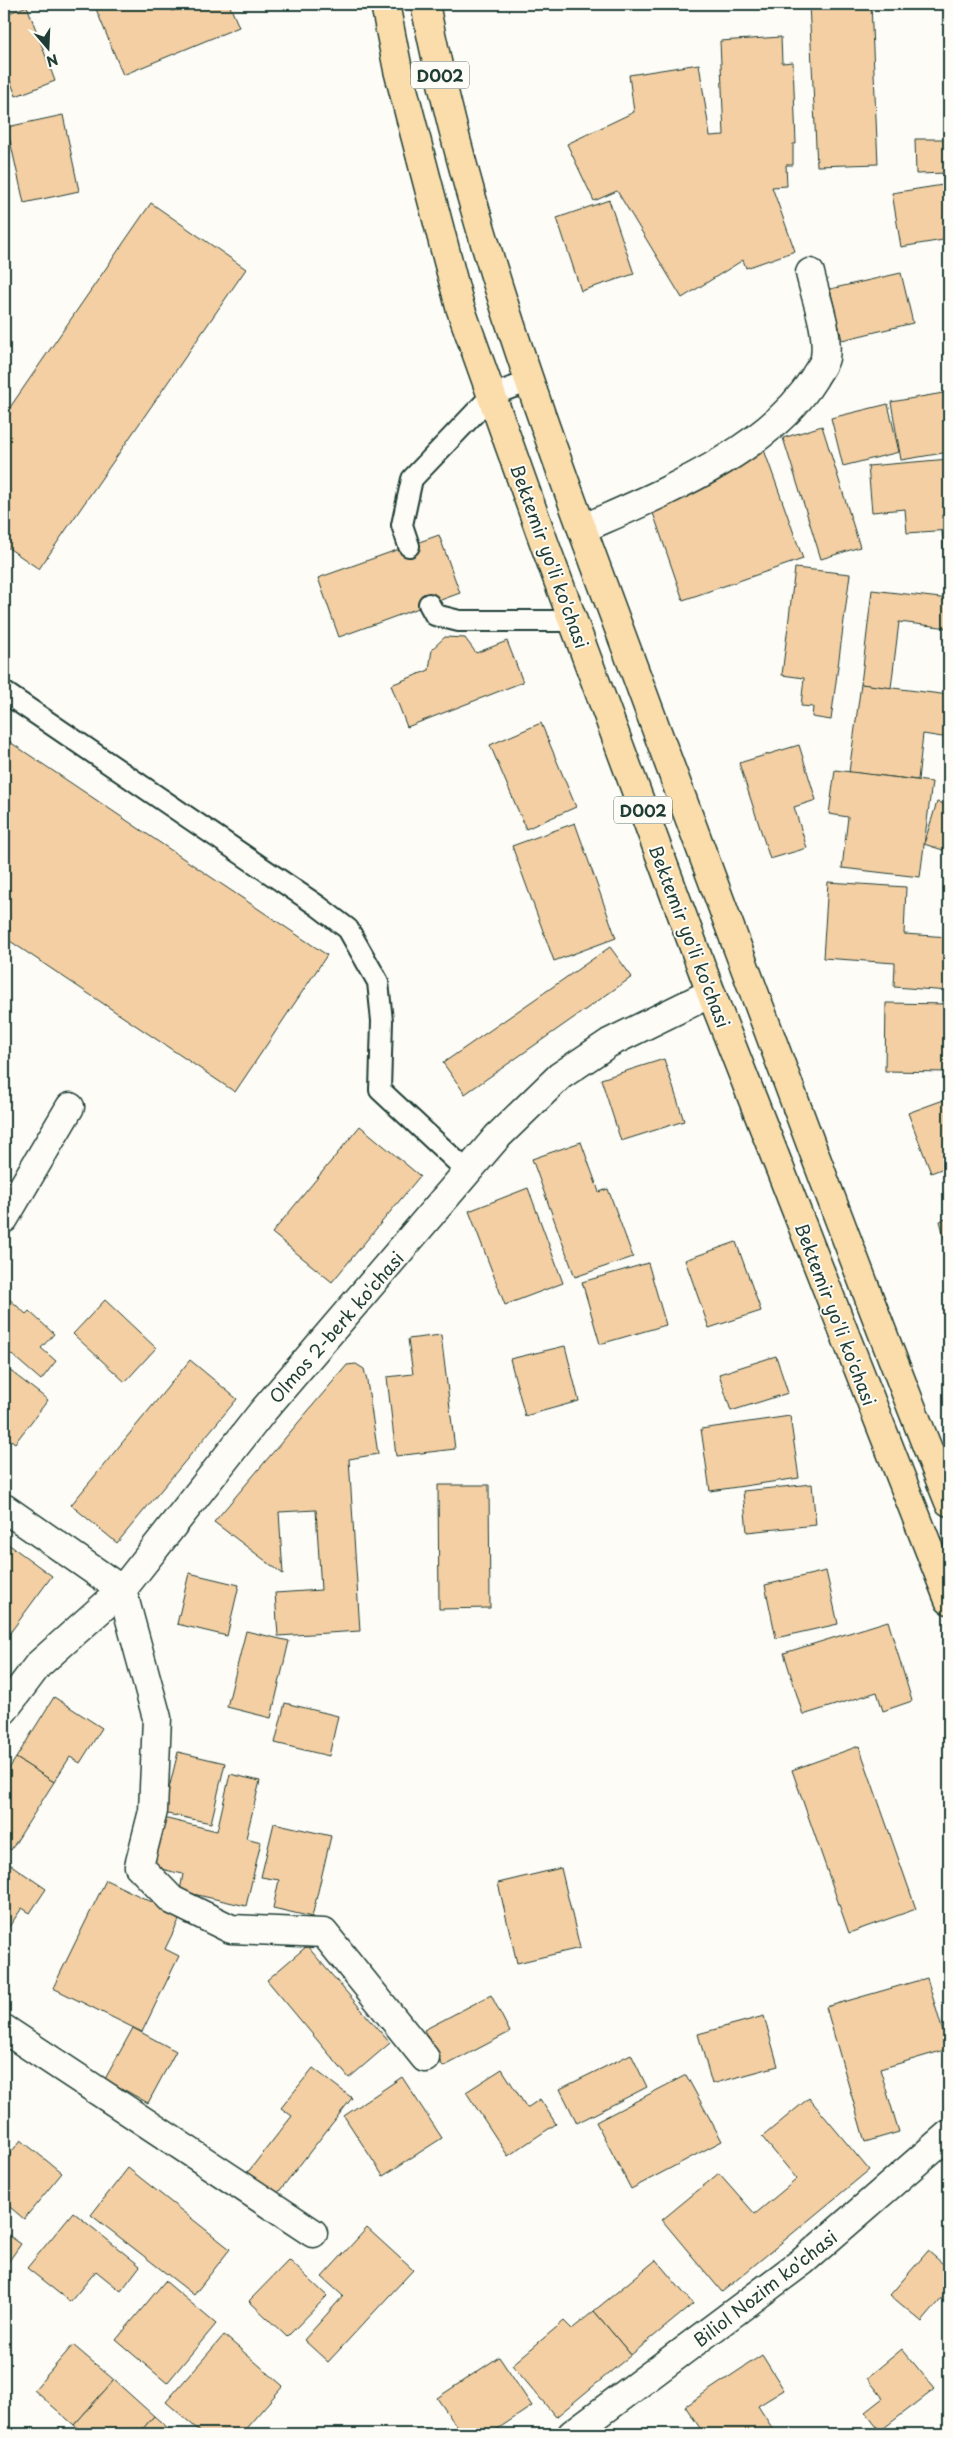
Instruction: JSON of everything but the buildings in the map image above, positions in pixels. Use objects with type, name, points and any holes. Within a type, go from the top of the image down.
[{"type":"highway","name":"Bektemir yo'li ko'chasi","points":[[385,4],[398,70],[460,307],[573,621],[711,993],[949,1600]]},
{"type":"highway","name":"Bektemir yo'li ko'chasi","points":[[425,4],[437,62],[501,300],[582,529],[876,1320],[949,1502]]},
{"type":"street","points":[[582,529],[680,484],[759,437],[801,398],[825,360],[825,332],[810,272]]},
{"type":"street","name":"Olmos 2-berk ko'chasi","points":[[4,1710],[38,1665],[122,1590],[263,1411],[497,1137],[560,1076],[609,1043],[711,993]]},
{"type":"street","points":[[4,1220],[70,1107]]},
{"type":"street","points":[[4,1508],[122,1590],[157,1718],[153,1812],[139,1866],[172,1900],[230,1929],[324,1932],[425,2058]]},
{"type":"street","points":[[4,2029],[313,2233]]},
{"type":"street","name":"Biliol Nozim ko'chasi","points":[[572,2434],[803,2261],[948,2138]]},
{"type":"lane","points":[[409,546],[402,525],[412,479],[492,395],[530,381]]},
{"type":"lane","points":[[429,604],[435,615],[459,620],[573,621]]},
{"type":"lane","points":[[4,692],[318,906],[348,929],[378,982],[382,1021],[380,1090],[468,1172]]}]
